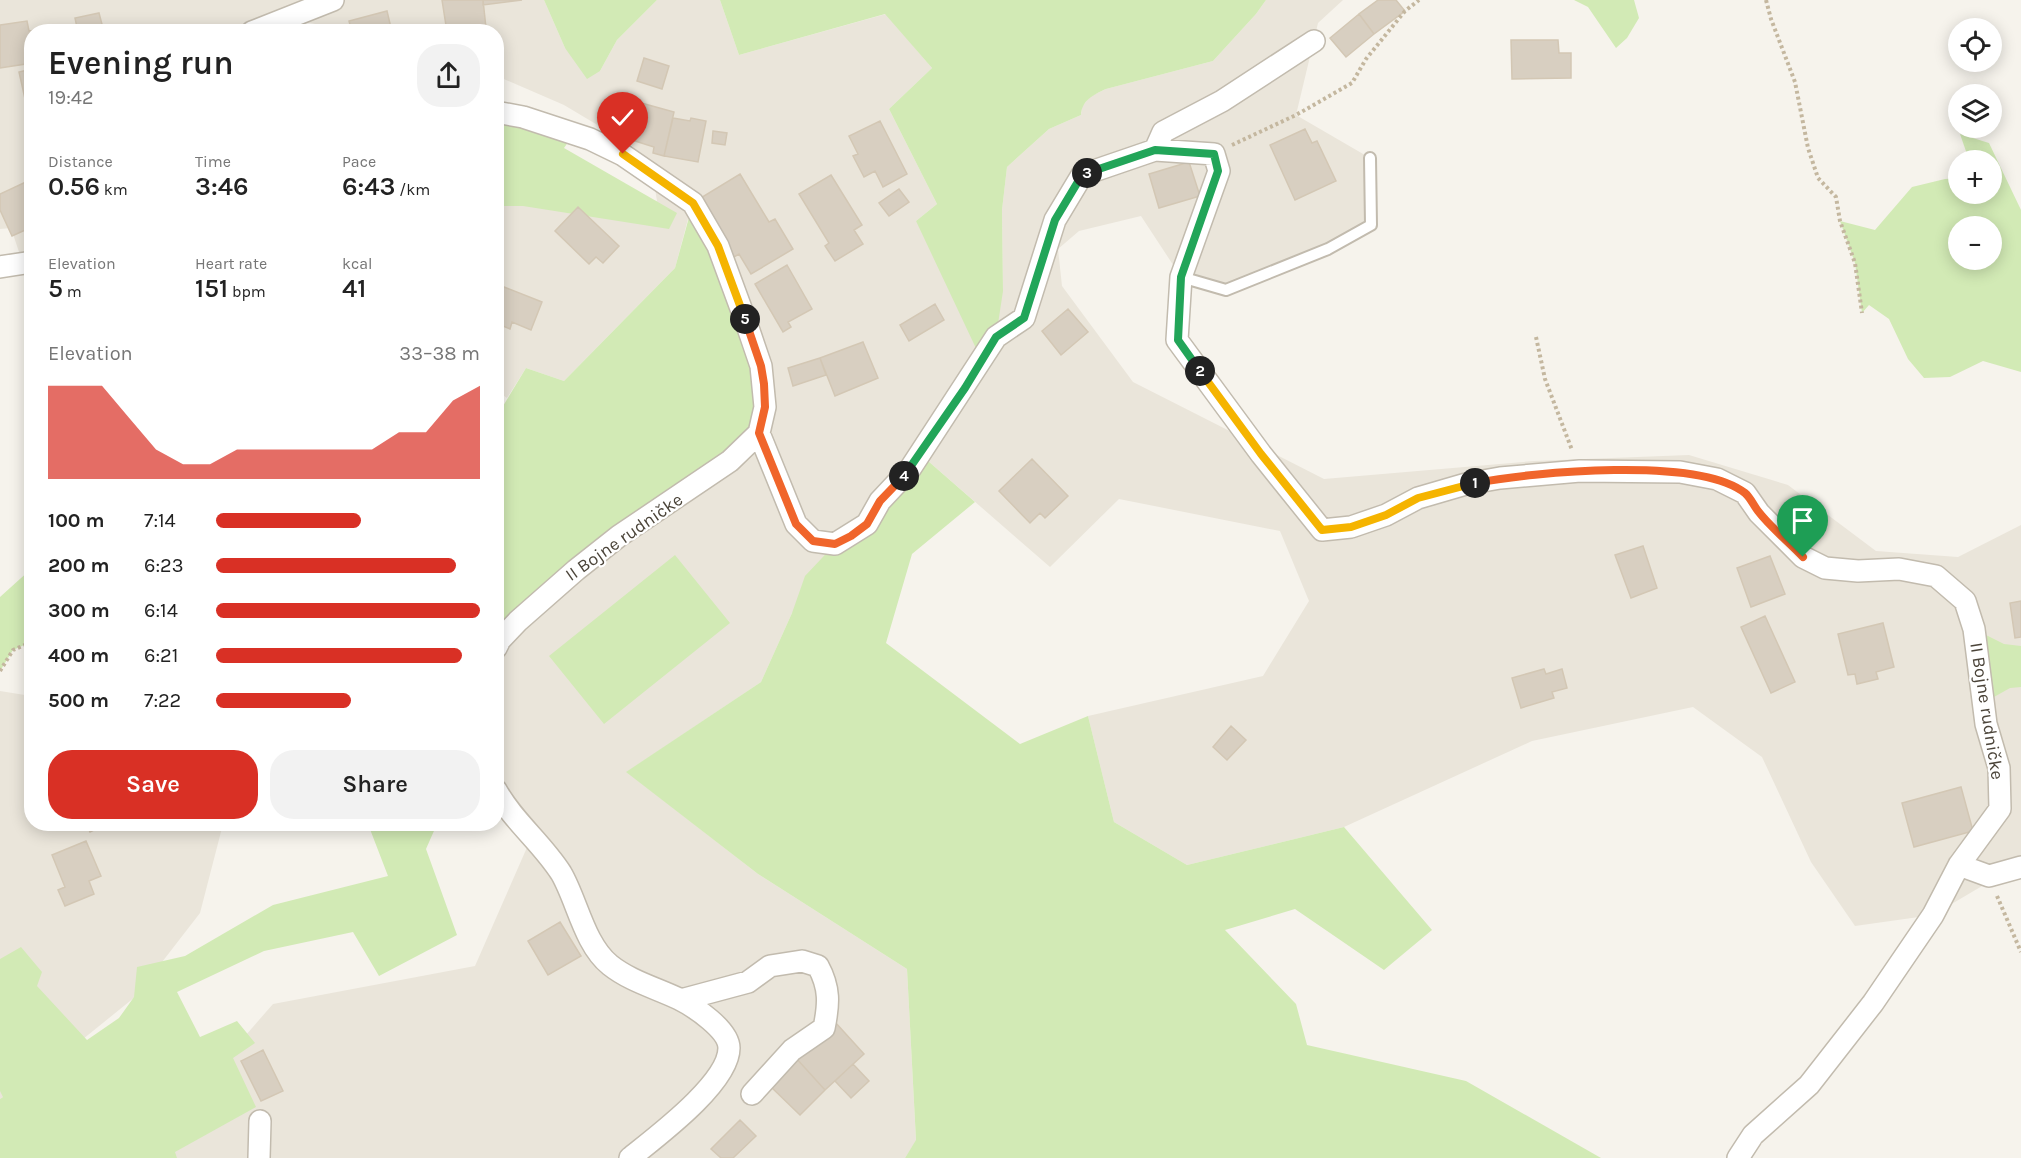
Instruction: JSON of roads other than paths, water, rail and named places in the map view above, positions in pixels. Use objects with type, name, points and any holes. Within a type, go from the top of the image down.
[{"type":"street","points":[[272,24],[333,0]]},
{"type":"street","points":[[504,113],[523,117],[590,139],[623,154],[693,203],[718,246],[761,366],[765,407],[759,433],[796,524],[813,541],[835,544],[867,524],[880,501],[910,469],[996,337],[1024,318],[1055,220],[1082,175],[1155,150],[1163,132],[1222,101],[1314,41]]},
{"type":"street","name":"II Bojne rudničke","points":[[1155,150],[1214,154],[1218,171],[1181,277],[1178,340],[1261,454],[1322,530],[1351,527],[1386,515],[1418,498],[1466,484],[1500,478],[1580,471],[1680,472],[1717,479],[1746,493],[1759,513],[1803,557],[1826,568],[1858,571],[1899,569],[1936,576],[1965,601],[1974,629],[1986,724],[1999,768],[2000,809],[1959,865],[1933,915],[1873,1003],[1809,1085],[1753,1136],[1738,1158]]},
{"type":"street","points":[[0,267],[24,263]]},
{"type":"street","name":"II Bojne rudničke","points":[[504,636],[544,596],[619,536],[730,461],[759,433]]},
{"type":"street","points":[[504,800],[562,874],[587,934],[609,964],[652,988],[681,1000],[722,1029],[729,1047],[726,1060],[715,1081],[687,1111],[632,1157]]},
{"type":"street","points":[[1959,865],[1989,876],[2021,867]]},
{"type":"street","points":[[681,1000],[747,982],[770,966],[802,961],[818,966],[826,981],[829,1003],[824,1028],[792,1050],[752,1094]]},
{"type":"street","points":[[260,1121],[260,1158]]},
{"type":"lane","points":[[1181,277],[1226,290],[1328,249],[1371,225],[1370,158]]}]
